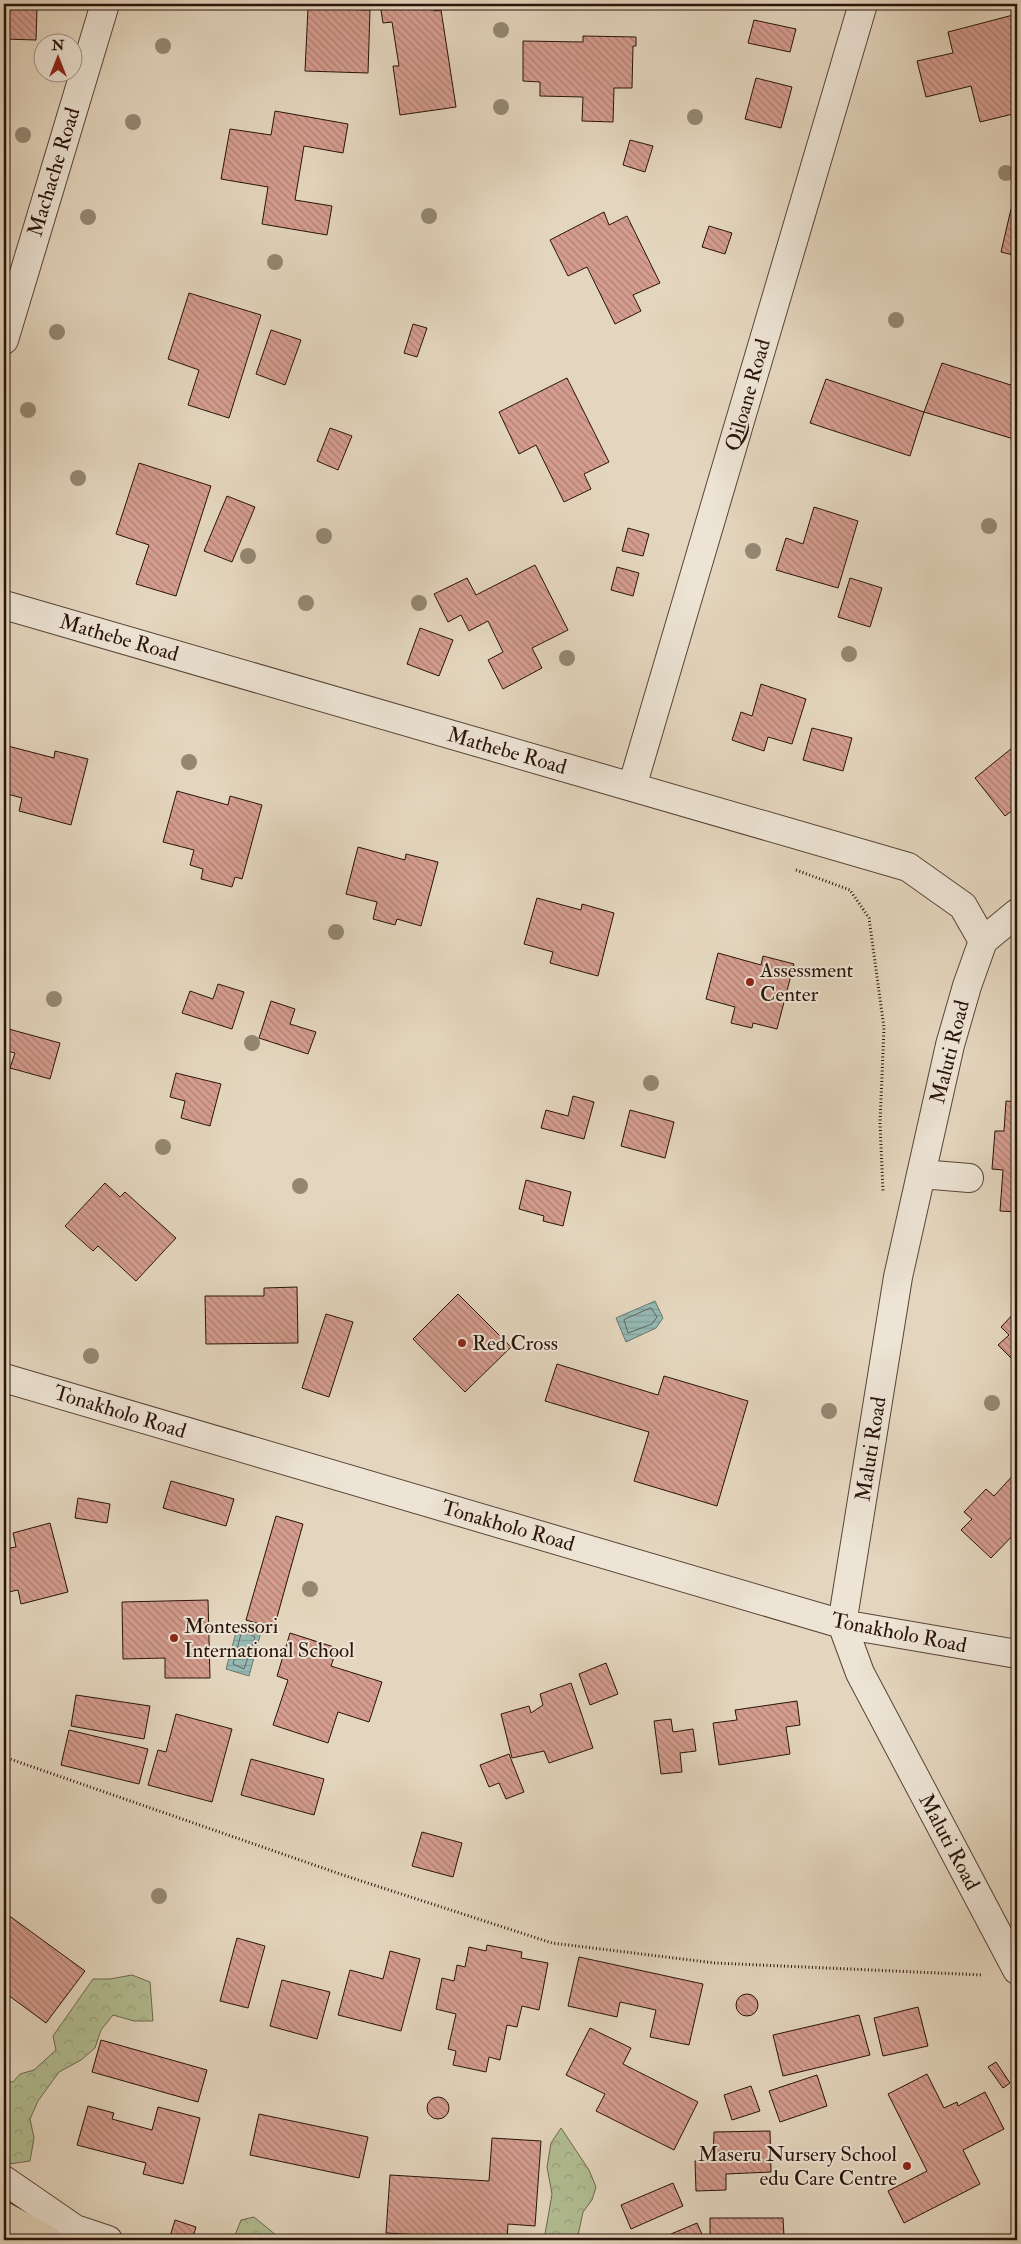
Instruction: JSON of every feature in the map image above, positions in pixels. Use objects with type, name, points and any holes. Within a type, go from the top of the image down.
[{"type":"highway","points":[[4,2216],[47,2240]]},
{"type":"street","name":"Machache Road","points":[[4,340],[105,4]]},
{"type":"street","name":"Qiloane Road","points":[[632,787],[863,4]]},
{"type":"street","name":"Mathebe Road","points":[[4,605],[908,867],[963,906],[983,941]]},
{"type":"street","name":"Maluti Road","points":[[1017,912],[983,941],[967,986],[950,1045],[898,1277],[842,1624],[860,1673],[1017,1970]]},
{"type":"street","points":[[921,1174],[969,1178]]},
{"type":"street","name":"Tonakholo Road","points":[[4,1378],[842,1624],[1017,1654]]},
{"type":"street","points":[[4,2180],[75,2229],[108,2240]]},
{"type":"path","points":[[787,866],[850,890],[868,918],[884,1028],[880,1123],[883,1195]]},
{"type":"path","points":[[4,1757],[343,1875],[552,1943],[715,1963],[988,1975]]},
{"type":"green space","points":[[132,1975],[150,1982],[153,2021],[134,2021],[113,2015],[101,2030],[95,2048],[81,2060],[59,2072],[38,2101],[30,2119],[34,2138],[30,2161],[9,2164],[4,2155],[4,2081],[13,2082],[20,2074],[34,2070],[56,2050],[53,2036],[93,1979],[110,1979]]},
{"type":"green space","points":[[561,2128],[589,2170],[596,2187],[592,2200],[583,2212],[577,2240],[544,2240],[552,2194],[547,2167],[551,2143]]},
{"type":"green space","points":[[254,2217],[282,2240],[233,2240],[241,2220]]},
{"type":"water","points":[[655,1301],[663,1318],[656,1328],[626,1342],[616,1318]]},
{"type":"water","points":[[238,1625],[261,1632],[249,1676],[226,1669]]},
{"type":"building","points":[[380,4],[432,4],[434,11],[441,10],[456,107],[400,115],[393,66],[399,66],[392,22],[383,23]]},
{"type":"building","points":[[4,7],[37,8],[36,32],[32,32],[32,40],[4,39]]},
{"type":"building","points":[[308,8],[370,10],[368,73],[305,71]]},
{"type":"building","points":[[1017,14],[1017,113],[980,122],[971,86],[926,97],[917,61],[953,53],[948,32]]},
{"type":"building","points":[[754,20],[796,29],[790,52],[748,43]]},
{"type":"building","points":[[583,36],[636,37],[636,46],[633,46],[632,88],[614,88],[613,122],[582,121],[583,97],[540,96],[540,82],[523,81],[523,41],[583,42]]},
{"type":"building","points":[[756,78],[792,87],[781,128],[745,119]]},
{"type":"building","points":[[275,111],[348,124],[343,153],[304,146],[295,200],[332,206],[327,235],[262,224],[268,187],[221,179],[230,129],[271,135]]},
{"type":"building","points":[[630,140],[653,146],[645,172],[623,165]]},
{"type":"building","points":[[1011,209],[1017,211],[1017,256],[1001,252]]},
{"type":"building","points":[[604,212],[609,225],[627,216],[660,283],[633,295],[641,311],[615,324],[587,267],[568,276],[550,240]]},
{"type":"building","points":[[709,226],[732,233],[725,254],[702,247]]},
{"type":"building","points":[[189,293],[261,315],[229,418],[188,405],[199,370],[168,359]]},
{"type":"building","points":[[413,324],[427,328],[417,357],[404,353]]},
{"type":"building","points":[[271,330],[301,340],[285,385],[256,374]]},
{"type":"building","points":[[942,363],[1017,387],[1017,440],[924,412]]},
{"type":"building","points":[[567,378],[609,462],[584,474],[591,489],[564,502],[536,445],[519,454],[499,412]]},
{"type":"building","points":[[826,379],[924,412],[910,456],[810,423]]},
{"type":"building","points":[[330,428],[352,436],[338,470],[317,461]]},
{"type":"building","points":[[139,463],[211,486],[176,596],[136,584],[149,545],[116,534]]},
{"type":"building","points":[[227,496],[255,507],[232,562],[204,551]]},
{"type":"building","points":[[814,507],[858,521],[838,588],[776,570],[786,538],[803,544]]},
{"type":"building","points":[[628,528],[649,534],[643,556],[622,551]]},
{"type":"building","points":[[535,565],[568,630],[532,648],[542,668],[503,689],[488,660],[503,652],[488,621],[469,631],[461,615],[448,622],[434,594],[467,578],[476,595]]},
{"type":"building","points":[[617,567],[639,573],[633,596],[611,590]]},
{"type":"building","points":[[850,578],[882,588],[870,627],[838,617]]},
{"type":"building","points":[[420,628],[453,640],[439,676],[407,664]]},
{"type":"building","points":[[761,684],[806,699],[792,744],[768,737],[764,751],[732,740],[741,712],[752,716]]},
{"type":"building","points":[[812,728],[852,738],[843,771],[803,760]]},
{"type":"building","points":[[1017,744],[1017,807],[1005,816],[975,778]]},
{"type":"building","points":[[4,745],[54,758],[55,751],[88,759],[71,825],[19,811],[22,798],[4,793]]},
{"type":"building","points":[[177,791],[228,805],[230,796],[262,805],[242,879],[235,877],[232,887],[201,879],[203,869],[190,865],[194,850],[163,842]]},
{"type":"building","points":[[358,847],[405,860],[406,854],[438,862],[421,926],[397,919],[395,925],[373,919],[377,902],[346,894]]},
{"type":"building","points":[[537,898],[581,910],[582,904],[614,913],[598,976],[550,963],[553,952],[524,944]]},
{"type":"building","name":"Assessment Center","points":[[718,953],[761,965],[763,956],[794,964],[777,1029],[753,1023],[752,1028],[731,1023],[735,1007],[706,999]]},
{"type":"building","points":[[218,984],[244,992],[232,1029],[182,1013],[190,991],[213,999]]},
{"type":"building","points":[[271,1001],[295,1009],[290,1024],[316,1032],[308,1054],[259,1038]]},
{"type":"building","points":[[5,1028],[60,1043],[50,1079],[10,1068],[15,1053],[4,1050]]},
{"type":"building","points":[[176,1073],[221,1084],[210,1126],[181,1118],[185,1101],[170,1097]]},
{"type":"building","points":[[573,1096],[594,1102],[584,1139],[541,1128],[546,1110],[568,1116]]},
{"type":"building","points":[[1006,1101],[1017,1102],[1017,1212],[1000,1211],[1003,1170],[992,1169],[995,1131],[1004,1131]]},
{"type":"building","points":[[630,1110],[674,1122],[665,1158],[621,1146]]},
{"type":"building","points":[[526,1180],[571,1192],[563,1226],[543,1221],[544,1216],[519,1209]]},
{"type":"building","points":[[105,1183],[120,1197],[125,1192],[176,1238],[136,1281],[98,1246],[93,1251],[65,1226]]},
{"type":"building","points":[[297,1287],[298,1343],[206,1344],[205,1296],[264,1296],[264,1288]]},
{"type":"building","name":"Red Cross","points":[[458,1294],[511,1347],[465,1392],[413,1339]]},
{"type":"building","points":[[1017,1310],[1017,1364],[998,1345],[1009,1335],[1001,1327]]},
{"type":"building","points":[[326,1314],[353,1322],[329,1397],[302,1388]]},
{"type":"building","points":[[557,1364],[658,1395],[664,1376],[748,1401],[717,1506],[634,1481],[649,1432],[545,1401]]},
{"type":"building","points":[[1017,1471],[1017,1531],[991,1558],[961,1530],[972,1519],[964,1512],[986,1489],[994,1496]]},
{"type":"building","points":[[171,1481],[234,1499],[226,1526],[163,1508]]},
{"type":"building","points":[[78,1498],[110,1504],[107,1523],[75,1518]]},
{"type":"building","points":[[276,1516],[303,1524],[274,1628],[246,1620]]},
{"type":"building","points":[[50,1523],[68,1592],[21,1604],[18,1590],[4,1593],[4,1549],[16,1547],[13,1533]]},
{"type":"building","points":[[208,1600],[210,1678],[165,1678],[165,1658],[123,1659],[122,1602]]},
{"type":"building","points":[[290,1633],[337,1648],[331,1666],[382,1682],[369,1722],[338,1712],[328,1743],[273,1725],[288,1680],[277,1676]]},
{"type":"building","points":[[606,1663],[618,1694],[590,1705],[579,1674]]},
{"type":"building","points":[[571,1683],[593,1748],[549,1763],[544,1751],[512,1758],[501,1714],[529,1706],[531,1713],[543,1705],[540,1694]]},
{"type":"building","points":[[76,1695],[150,1706],[144,1739],[71,1726]]},
{"type":"building","points":[[797,1701],[800,1725],[786,1727],[790,1754],[719,1765],[713,1723],[737,1720],[735,1710]]},
{"type":"building","points":[[176,1714],[232,1729],[212,1802],[148,1785],[158,1750],[166,1752]]},
{"type":"building","points":[[671,1719],[673,1732],[693,1729],[696,1751],[680,1753],[682,1772],[661,1774],[654,1721]]},
{"type":"building","points":[[69,1730],[148,1749],[139,1784],[61,1765]]},
{"type":"building","points":[[509,1754],[524,1792],[506,1799],[499,1783],[489,1787],[480,1765]]},
{"type":"building","points":[[251,1759],[324,1779],[314,1815],[241,1795]]},
{"type":"building","points":[[422,1832],[462,1843],[453,1877],[412,1866]]},
{"type":"building","points":[[4,1912],[85,1971],[46,2023],[4,1992]]},
{"type":"building","points":[[237,1938],[265,1946],[248,2008],[220,2001]]},
{"type":"building","points":[[487,1945],[522,1952],[521,1958],[548,1963],[539,2010],[522,2006],[517,2027],[507,2025],[500,2060],[489,2057],[486,2072],[453,2065],[456,2051],[448,2049],[456,2014],[436,2009],[442,1978],[454,1981],[457,1965],[465,1967],[469,1947],[486,1951]]},
{"type":"building","points":[[390,1951],[420,1959],[401,2031],[338,2015],[350,1970],[383,1979]]},
{"type":"building","points":[[579,1957],[703,1984],[689,2045],[650,2037],[656,2010],[620,2002],[617,2017],[568,2006]]},
{"type":"building","points":[[282,1980],[330,1992],[317,2039],[270,2026]]},
{"type":"building","points":[[747,1994],[757,2001],[758,2005],[751,2015],[747,2016],[737,2009],[736,2005],[743,1995]]},
{"type":"building","points":[[918,2007],[928,2046],[883,2056],[874,2018]]},
{"type":"building","points":[[859,2015],[870,2055],[783,2076],[773,2035]]},
{"type":"building","points":[[590,2028],[631,2048],[623,2064],[698,2102],[674,2150],[596,2111],[605,2094],[566,2075]]},
{"type":"building","points":[[101,2040],[207,2070],[198,2102],[92,2072]]},
{"type":"building","points":[[996,2062],[1010,2083],[1003,2088],[988,2067]]},
{"type":"building","points":[[927,2074],[944,2108],[957,2102],[958,2106],[985,2092],[1004,2129],[963,2150],[980,2184],[904,2223],[888,2191],[927,2171],[888,2094]]},
{"type":"building","points":[[817,2075],[827,2106],[780,2122],[769,2091]]},
{"type":"building","points":[[751,2086],[760,2111],[732,2120],[724,2095]]},
{"type":"building","points":[[438,2097],[448,2104],[449,2108],[442,2118],[438,2119],[428,2112],[427,2108],[434,2098]]},
{"type":"building","points":[[88,2106],[114,2113],[112,2119],[152,2130],[158,2107],[200,2118],[183,2184],[143,2174],[146,2163],[77,2145]]},
{"type":"building","points":[[259,2114],[368,2137],[359,2178],[250,2155]]},
{"type":"building","points":[[770,2131],[771,2172],[726,2174],[726,2190],[696,2191],[695,2161],[713,2160],[714,2132]]},
{"type":"building","points":[[492,2138],[541,2141],[535,2226],[508,2224],[507,2240],[386,2233],[390,2175],[489,2181]]},
{"type":"building","points":[[673,2183],[683,2206],[631,2229],[621,2205]]},
{"type":"building","points":[[710,2218],[783,2218],[784,2236],[710,2237]]},
{"type":"building","points":[[175,2220],[196,2227],[192,2240],[169,2240]]},
{"type":"building","points":[[697,2223],[704,2239],[673,2240],[671,2234]]},
{"type":"place","name":"Assessment Center","points":[[750,982]]},
{"type":"place","name":"Red Cross","points":[[462,1343]]},
{"type":"place","name":"Montessori International School","points":[[174,1638]]},
{"type":"place","name":"Maseru Nursery School edu Care Centre","points":[[907,2166]]}]
